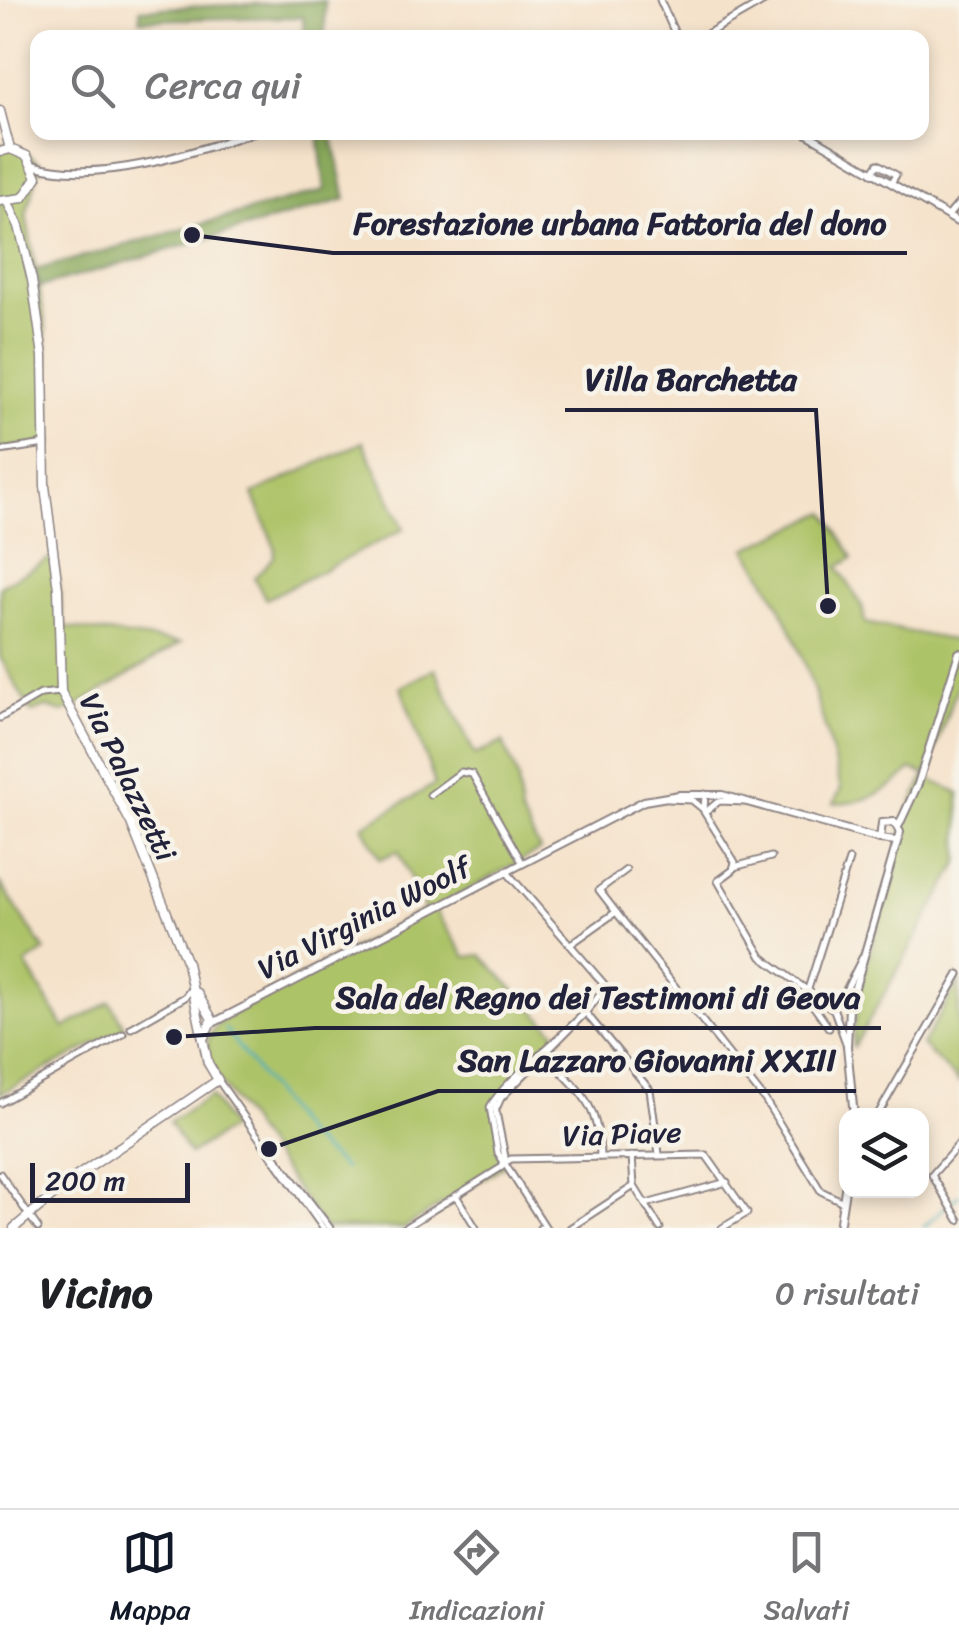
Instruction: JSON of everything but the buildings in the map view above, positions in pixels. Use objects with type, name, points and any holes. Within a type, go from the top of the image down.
[{"type":"main road","points":[[0,111],[1,135],[10,149],[27,156],[36,176]]},
{"type":"main road","points":[[0,152],[10,149]]},
{"type":"main road","name":"Via Palazzetti","points":[[19,226],[23,198],[36,176]]},
{"type":"main road","name":"Via Palazzetti","points":[[23,198],[4,202],[19,226],[40,323],[61,692],[131,823],[206,1020]]},
{"type":"main road","name":"Via Palazzetti","points":[[193,984],[206,1020]]},
{"type":"main road","points":[[14,1228],[87,1168],[218,1080],[202,1041],[206,1020]]},
{"type":"street","points":[[660,0],[675,30]]},
{"type":"street","points":[[714,30],[766,0]]},
{"type":"street","points":[[670,30],[672,24]]},
{"type":"street","points":[[33,165],[48,170],[138,166],[227,140]]},
{"type":"street","points":[[818,140],[959,223]]},
{"type":"street","points":[[36,176],[48,170]]},
{"type":"street","points":[[948,216],[959,203]]},
{"type":"street","points":[[0,450],[45,444]]},
{"type":"street","points":[[853,1108],[847,1046],[849,1008],[898,826],[918,784],[959,653]]},
{"type":"street","points":[[0,718],[41,694],[61,692]]},
{"type":"street","points":[[430,795],[460,772],[472,774],[522,862]]},
{"type":"street","points":[[706,794],[709,820],[734,867]]},
{"type":"street","name":"Via Virginia Woolf","points":[[206,1020],[226,1014],[625,809],[660,798],[706,794],[750,801],[882,841]]},
{"type":"street","points":[[660,798],[692,800],[706,810]]},
{"type":"street","points":[[706,810],[719,801],[750,801]]},
{"type":"street","points":[[891,863],[882,841],[885,822],[906,806]]},
{"type":"street","points":[[885,822],[898,826]]},
{"type":"street","name":"Via Virginia Woolf","points":[[847,830],[885,822]]},
{"type":"street","points":[[882,841],[896,841]]},
{"type":"street","points":[[771,857],[734,867],[718,881],[723,895],[762,957],[837,1014],[847,1046]]},
{"type":"street","points":[[829,1028],[808,997],[808,989],[850,860]]},
{"type":"street","points":[[626,870],[599,890],[765,1100],[821,1191],[844,1202]]},
{"type":"street","points":[[496,1112],[502,1098],[600,998],[604,984],[505,871]]},
{"type":"street","points":[[572,944],[616,912]]},
{"type":"street","points":[[823,1000],[833,1003],[843,996],[863,956]]},
{"type":"street","points":[[882,1108],[959,974]]},
{"type":"street","points":[[131,1028],[185,997],[193,984]]},
{"type":"street","points":[[185,997],[196,1000]]},
{"type":"street","points":[[585,1012],[650,1090],[657,1115],[659,1156]]},
{"type":"street","points":[[0,1103],[122,1034]]},
{"type":"street","points":[[542,1228],[507,1166],[489,1115],[494,1098],[543,1054]]},
{"type":"street","points":[[543,1054],[591,1104],[600,1130],[600,1158]]},
{"type":"street","points":[[218,1080],[268,1149],[282,1160],[326,1228]]},
{"type":"street","points":[[494,1098],[507,1166]]},
{"type":"street","points":[[959,1144],[932,1175],[959,1220]]},
{"type":"street","name":"Via Piave","points":[[507,1166],[527,1159],[706,1155],[747,1213],[722,1228]]},
{"type":"street","points":[[632,1156],[634,1186],[660,1228]]},
{"type":"street","points":[[404,1228],[507,1166]]},
{"type":"street","points":[[0,1175],[27,1221],[38,1228]]},
{"type":"street","points":[[646,1204],[728,1182]]},
{"type":"street","points":[[570,1228],[634,1186]]},
{"type":"street","points":[[456,1196],[476,1228]]},
{"type":"street","points":[[837,1226],[844,1198]]},
{"type":"street","points":[[416,1220],[421,1228]]},
{"type":"green space","points":[[325,1],[325,30],[304,30],[303,17],[140,20],[140,9]]},
{"type":"green space","points":[[319,140],[333,140],[346,199],[40,287],[35,270],[325,190]]},
{"type":"green space","points":[[0,144],[20,148],[41,163],[26,215],[45,322],[51,443],[0,450]]},
{"type":"green space","points":[[363,442],[404,529],[266,599],[254,578],[274,557],[275,548],[253,494]]},
{"type":"green space","points":[[826,512],[853,558],[838,567],[862,606],[865,623],[956,641],[959,614],[959,682],[926,775],[911,769],[876,795],[845,803],[834,803],[841,789],[805,664],[779,605],[746,549]]},
{"type":"green space","points":[[55,556],[64,627],[180,643],[74,708],[62,712],[47,707],[31,712],[0,657],[0,586]]},
{"type":"green space","points":[[435,669],[475,755],[503,742],[518,778],[521,814],[540,850],[434,909],[466,957],[481,955],[560,1037],[497,1102],[507,1164],[404,1228],[324,1228],[207,1063],[208,1041],[216,1026],[228,1016],[425,909],[398,851],[380,859],[363,826],[435,784],[401,687]]},
{"type":"green space","points":[[924,777],[959,793],[959,862],[853,1049],[866,964],[894,873],[904,821]]},
{"type":"green space","points":[[0,883],[45,951],[26,964],[64,1028],[110,1002],[125,1028],[0,1094]]},
{"type":"green space","points":[[959,981],[959,1082],[922,1045]]},
{"type":"green space","points":[[211,1096],[231,1128],[189,1154],[169,1122]]},
{"type":"waterway","points":[[225,1029],[306,1136],[345,1169]]},
{"type":"waterway","points":[[952,1201],[959,1195]]},
{"type":"waterway","points":[[924,1227],[946,1206]]},
{"type":"place","name":"Forestazione urbana Fattoria del dono","points":[[192,235]]},
{"type":"place","name":"Villa Barchetta","points":[[828,606]]},
{"type":"place","name":"Sala del Regno dei Testimoni di Geova","points":[[174,1037]]},
{"type":"place","name":"San Lazzaro Giovanni XXIII","points":[[269,1149]]}]
